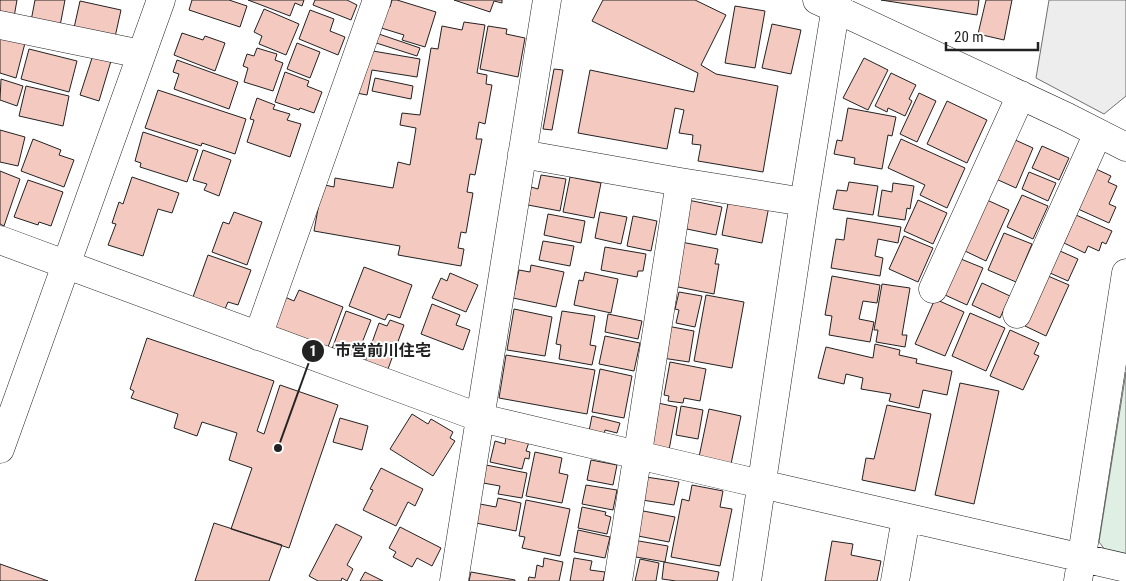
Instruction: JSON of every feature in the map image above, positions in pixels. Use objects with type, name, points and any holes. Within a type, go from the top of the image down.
[{"type":"street","points":[[0,448],[161,0]]},
{"type":"street","points":[[258,336],[377,0]]},
{"type":"street","points":[[454,581],[547,0]]},
{"type":"street","points":[[747,581],[804,202],[830,3],[1126,147]]},
{"type":"street","points":[[0,25],[141,54]]},
{"type":"street","points":[[932,289],[1021,96]]},
{"type":"street","points":[[1017,314],[1098,133]]},
{"type":"street","points":[[522,154],[804,202]]},
{"type":"street","points":[[618,581],[680,182]]},
{"type":"street","points":[[0,240],[481,418],[906,518],[1080,569],[1126,568]]},
{"type":"street","points":[[1080,569],[1126,273]]},
{"type":"street","points":[[896,581],[906,518]]},
{"type":"green space","points":[[1126,372],[1126,559],[1109,555],[1099,542]]},
{"type":"shaded area","points":[[1049,0],[1126,0],[1126,96],[1104,114],[1036,78]]},
{"type":"building","points":[[0,0],[17,0],[14,17],[0,15]]},
{"type":"building","points":[[35,0],[65,0],[60,26],[31,21]]},
{"type":"building","points":[[192,0],[229,0],[247,6],[240,27],[189,10]]},
{"type":"building","points":[[248,0],[304,0],[302,6],[295,3],[290,16]]},
{"type":"building","points":[[315,0],[347,0],[357,5],[351,20],[313,5]]},
{"type":"building","points":[[392,0],[436,12],[425,47],[402,40],[404,35],[378,27],[385,5],[390,7]]},
{"type":"building","points":[[454,0],[502,0],[502,3],[494,1],[490,12]]},
{"type":"building","points":[[603,0],[695,0],[726,15],[701,65],[716,74],[778,86],[763,172],[698,161],[701,145],[692,144],[693,135],[679,133],[684,110],[675,108],[667,149],[578,133],[590,70],[694,92],[698,73],[592,21]]},
{"type":"building","points":[[881,0],[979,0],[977,15]]},
{"type":"building","points":[[986,0],[1012,0],[1004,40],[978,34]]},
{"type":"building","points":[[80,1],[121,10],[115,37],[74,28]]},
{"type":"building","points":[[735,6],[765,11],[755,68],[725,63]]},
{"type":"building","points":[[264,9],[299,24],[286,55],[259,44],[262,36],[254,32]]},
{"type":"building","points":[[310,10],[334,19],[330,31],[345,37],[338,55],[299,39]]},
{"type":"building","points":[[464,22],[485,25],[477,73],[487,75],[486,84],[492,85],[485,124],[479,122],[476,139],[482,139],[475,175],[470,174],[467,192],[473,193],[466,233],[461,232],[458,248],[464,249],[461,266],[398,255],[400,246],[314,231],[321,192],[325,185],[334,187],[335,178],[393,188],[398,162],[410,165],[416,128],[400,125],[402,113],[420,115],[431,48],[438,49],[442,26],[462,30]]},
{"type":"building","points":[[772,24],[801,30],[791,74],[762,68]]},
{"type":"building","points":[[488,26],[507,29],[506,34],[525,38],[518,77],[480,69]]},
{"type":"building","points":[[373,32],[420,48],[417,56],[370,41]]},
{"type":"building","points":[[182,33],[203,40],[205,36],[225,43],[215,71],[174,55]]},
{"type":"building","points":[[0,38],[25,43],[16,78],[0,73]]},
{"type":"building","points":[[297,43],[320,52],[310,78],[287,69]]},
{"type":"building","points":[[257,48],[277,54],[275,60],[283,63],[273,91],[244,82],[248,68],[243,66],[247,54],[254,56]]},
{"type":"building","points":[[29,49],[77,61],[69,92],[21,79]]},
{"type":"building","points":[[367,50],[420,59],[417,77],[372,70],[367,95],[351,92]]},
{"type":"building","points":[[93,55],[111,61],[99,101],[80,95]]},
{"type":"building","points":[[864,58],[888,70],[868,110],[843,98]]},
{"type":"building","points":[[177,60],[238,82],[229,109],[174,89],[179,74],[173,72]]},
{"type":"building","points":[[554,69],[563,70],[552,130],[543,129]]},
{"type":"building","points":[[285,72],[309,81],[307,86],[322,92],[314,113],[275,102]]},
{"type":"building","points":[[891,73],[916,85],[909,99],[912,101],[905,116],[888,108],[887,112],[875,106]]},
{"type":"building","points":[[375,78],[413,86],[411,99],[372,91]]},
{"type":"building","points":[[1,79],[23,86],[17,106],[0,100]]},
{"type":"building","points":[[26,86],[69,96],[63,126],[19,116]]},
{"type":"building","points":[[158,90],[246,119],[235,154],[202,143],[201,146],[145,128]]},
{"type":"building","points":[[919,93],[936,101],[917,142],[900,134]]},
{"type":"building","points":[[257,98],[275,105],[273,109],[290,114],[287,120],[301,124],[290,157],[247,142],[254,120],[250,119]]},
{"type":"building","points":[[947,101],[987,120],[967,163],[927,144]]},
{"type":"building","points":[[848,108],[896,117],[892,136],[888,135],[882,169],[854,164],[855,158],[834,154],[837,140],[842,141]]},
{"type":"building","points":[[0,130],[25,137],[18,166],[0,162]]},
{"type":"building","points":[[143,132],[198,150],[187,182],[140,167],[141,163],[135,161]]},
{"type":"building","points":[[33,139],[61,150],[59,155],[74,160],[64,187],[21,171]]},
{"type":"building","points":[[901,139],[965,168],[947,208],[920,195],[925,185],[888,168]]},
{"type":"building","points":[[1013,139],[1033,148],[1016,188],[996,179]]},
{"type":"building","points":[[1042,146],[1069,158],[1059,180],[1032,168]]},
{"type":"building","points":[[203,150],[231,160],[219,196],[204,190],[207,184],[193,180]]},
{"type":"building","points":[[1096,169],[1111,176],[1108,182],[1117,186],[1109,204],[1116,207],[1109,223],[1078,209]]},
{"type":"building","points":[[0,171],[20,179],[4,226],[0,224]]},
{"type":"building","points":[[1029,172],[1056,183],[1048,201],[1022,189]]},
{"type":"building","points":[[541,175],[566,179],[560,211],[528,205],[531,187],[538,189]]},
{"type":"building","points":[[132,177],[179,193],[172,213],[158,209],[143,256],[108,245],[116,224],[112,223],[119,202],[123,204]]},
{"type":"building","points":[[570,177],[601,183],[594,218],[563,212]]},
{"type":"building","points":[[28,180],[63,192],[51,226],[39,222],[38,225],[14,217]]},
{"type":"building","points":[[849,182],[878,186],[873,215],[833,209],[837,190],[847,191]]},
{"type":"building","points":[[893,183],[914,186],[910,209],[907,208],[905,220],[878,216],[882,190],[892,192]]},
{"type":"building","points":[[1022,195],[1048,206],[1033,239],[1007,227]]},
{"type":"building","points":[[729,198],[769,206],[762,243],[722,235]]},
{"type":"building","points":[[688,200],[722,207],[716,235],[682,228]]},
{"type":"building","points":[[918,200],[947,213],[933,244],[904,231]]},
{"type":"building","points":[[987,200],[1009,210],[986,261],[965,251]]},
{"type":"building","points":[[234,212],[262,222],[247,265],[212,252],[223,222],[229,224]]},
{"type":"building","points":[[600,212],[627,217],[621,244],[595,238]]},
{"type":"building","points":[[548,214],[585,221],[581,243],[544,235]]},
{"type":"building","points":[[1076,215],[1112,231],[1106,244],[1102,242],[1099,251],[1088,246],[1085,253],[1064,243]]},
{"type":"building","points":[[633,216],[657,221],[651,251],[627,246]]},
{"type":"building","points":[[847,218],[901,227],[898,243],[878,239],[875,256],[883,258],[880,276],[831,268],[836,239],[844,240]]},
{"type":"building","points":[[1004,233],[1032,244],[1016,282],[988,270]]},
{"type":"building","points":[[904,236],[933,248],[918,282],[889,269]]},
{"type":"building","points":[[543,241],[574,246],[570,266],[539,260]]},
{"type":"building","points":[[681,242],[718,249],[715,264],[719,264],[714,294],[673,286]]},
{"type":"building","points":[[605,247],[646,254],[643,271],[638,271],[637,277],[601,270]]},
{"type":"building","points":[[1060,251],[1078,259],[1068,281],[1050,273]]},
{"type":"building","points":[[208,255],[251,270],[238,305],[228,302],[225,309],[193,297]]},
{"type":"building","points":[[961,259],[983,268],[967,305],[945,295]]},
{"type":"building","points":[[531,265],[564,272],[556,307],[513,298],[519,270],[530,272]]},
{"type":"building","points":[[364,267],[412,285],[400,318],[388,314],[385,320],[349,306]]},
{"type":"building","points":[[585,272],[618,279],[611,313],[574,305],[579,280],[583,281]]},
{"type":"building","points":[[450,273],[478,285],[466,312],[432,298],[441,278],[447,281]]},
{"type":"building","points":[[832,276],[880,285],[877,303],[863,301],[859,319],[874,322],[870,342],[829,335],[832,316],[825,315]]},
{"type":"building","points":[[1048,276],[1069,285],[1046,336],[1025,326]]},
{"type":"building","points":[[982,283],[1010,296],[1000,318],[972,305]]},
{"type":"building","points":[[882,284],[910,288],[902,335],[907,335],[905,347],[876,342],[878,330],[874,330]]},
{"type":"building","points":[[299,290],[343,307],[328,347],[274,327],[285,297],[294,301]]},
{"type":"building","points":[[679,292],[702,296],[695,327],[676,323],[679,310],[675,309]]},
{"type":"building","points":[[706,295],[744,302],[732,368],[694,361]]},
{"type":"building","points":[[935,299],[964,312],[945,356],[915,344]]},
{"type":"building","points":[[432,304],[460,315],[456,325],[470,330],[463,350],[421,334]]},
{"type":"building","points":[[514,309],[552,317],[545,356],[507,350]]},
{"type":"building","points":[[346,311],[371,320],[356,358],[332,349]]},
{"type":"building","points":[[562,311],[595,316],[590,345],[596,346],[592,365],[559,359],[561,345],[556,344]]},
{"type":"building","points":[[970,313],[1005,328],[986,371],[952,356]]},
{"type":"building","points":[[608,314],[642,321],[638,339],[605,332]]},
{"type":"building","points":[[390,320],[404,325],[388,369],[365,362],[379,323],[387,326]]},
{"type":"building","points":[[667,326],[694,331],[689,362],[662,358]]},
{"type":"building","points":[[1010,330],[1039,343],[1034,354],[1039,356],[1023,390],[990,376]]},
{"type":"building","points":[[605,336],[640,343],[634,371],[599,364]]},
{"type":"building","points":[[147,338],[274,381],[257,431],[264,434],[280,385],[338,405],[289,548],[231,529],[252,468],[229,460],[237,433],[202,422],[197,436],[174,428],[178,414],[131,398],[134,391],[130,389]]},
{"type":"building","points":[[875,344],[900,350],[899,355],[917,359],[916,363],[952,371],[947,395],[923,390],[919,408],[889,401],[891,394],[861,389],[863,378],[846,374],[844,384],[818,378],[826,347],[873,358]]},
{"type":"building","points":[[506,355],[595,370],[587,414],[499,398]]},
{"type":"building","points":[[670,362],[706,369],[700,401],[684,398],[683,403],[668,401],[669,396],[664,395]]},
{"type":"building","points":[[600,369],[632,376],[624,418],[592,412]]},
{"type":"building","points":[[960,383],[999,391],[974,504],[935,495]]},
{"type":"building","points":[[653,402],[677,407],[669,450],[655,448],[646,438]]},
{"type":"building","points":[[887,405],[931,414],[915,491],[862,480],[866,458],[874,459]]},
{"type":"building","points":[[681,406],[703,410],[698,439],[676,435]]},
{"type":"building","points":[[709,409],[741,416],[731,464],[699,457]]},
{"type":"building","points":[[412,414],[428,424],[431,419],[453,432],[450,438],[455,441],[433,476],[390,449]]},
{"type":"building","points":[[592,416],[620,423],[617,433],[605,430],[604,434],[589,431]]},
{"type":"building","points":[[340,418],[368,426],[362,450],[333,442]]},
{"type":"building","points":[[506,437],[529,442],[526,451],[530,452],[529,459],[525,458],[522,469],[490,462],[495,441],[505,444]]},
{"type":"building","points":[[535,452],[562,458],[559,473],[568,475],[562,503],[526,496]]},
{"type":"building","points":[[591,460],[617,465],[613,485],[587,480]]},
{"type":"building","points":[[486,465],[527,473],[522,498],[498,494],[500,486],[483,483]]},
{"type":"building","points":[[381,468],[423,489],[415,506],[408,502],[396,526],[363,510],[373,490],[370,489]]},
{"type":"building","points":[[646,477],[679,482],[674,505],[642,500]]},
{"type":"building","points":[[586,485],[617,490],[613,510],[582,504]]},
{"type":"building","points":[[692,485],[723,491],[720,507],[732,509],[720,566],[671,557],[682,499],[689,501]]},
{"type":"building","points":[[498,498],[521,503],[516,531],[476,523],[480,504],[496,507]]},
{"type":"building","points":[[526,500],[570,509],[560,556],[522,548],[525,537],[519,536]]},
{"type":"building","points":[[582,507],[606,512],[605,515],[611,517],[607,534],[578,528]]},
{"type":"building","points":[[638,510],[675,517],[669,542],[633,535]]},
{"type":"building","points":[[214,523],[282,545],[269,581],[195,581]]},
{"type":"building","points":[[336,524],[362,537],[347,565],[353,569],[347,581],[342,578],[341,581],[318,581],[309,576]]},
{"type":"building","points":[[400,527],[441,548],[432,566],[417,558],[412,567],[393,557],[396,552],[389,548]]},
{"type":"building","points":[[578,530],[610,537],[605,558],[574,552]]},
{"type":"building","points":[[633,540],[668,546],[665,562],[630,556]]},
{"type":"building","points":[[832,541],[853,544],[851,555],[881,561],[877,581],[825,581]]},
{"type":"building","points":[[544,558],[563,562],[559,581],[528,581],[529,577],[535,578],[537,565],[543,567]]},
{"type":"building","points":[[574,558],[592,561],[590,570],[605,572],[603,581],[570,581]]},
{"type":"building","points":[[640,559],[659,563],[656,581],[635,581]]},
{"type":"building","points":[[664,562],[719,572],[717,581],[662,579]]},
{"type":"building","points":[[0,564],[48,581],[0,581]]},
{"type":"building","points":[[365,572],[383,581],[360,581]]},
{"type":"building","points":[[471,572],[515,580],[515,581],[469,581]]},
{"type":"place","name":"市営前川住宅","points":[[278,448]]}]
